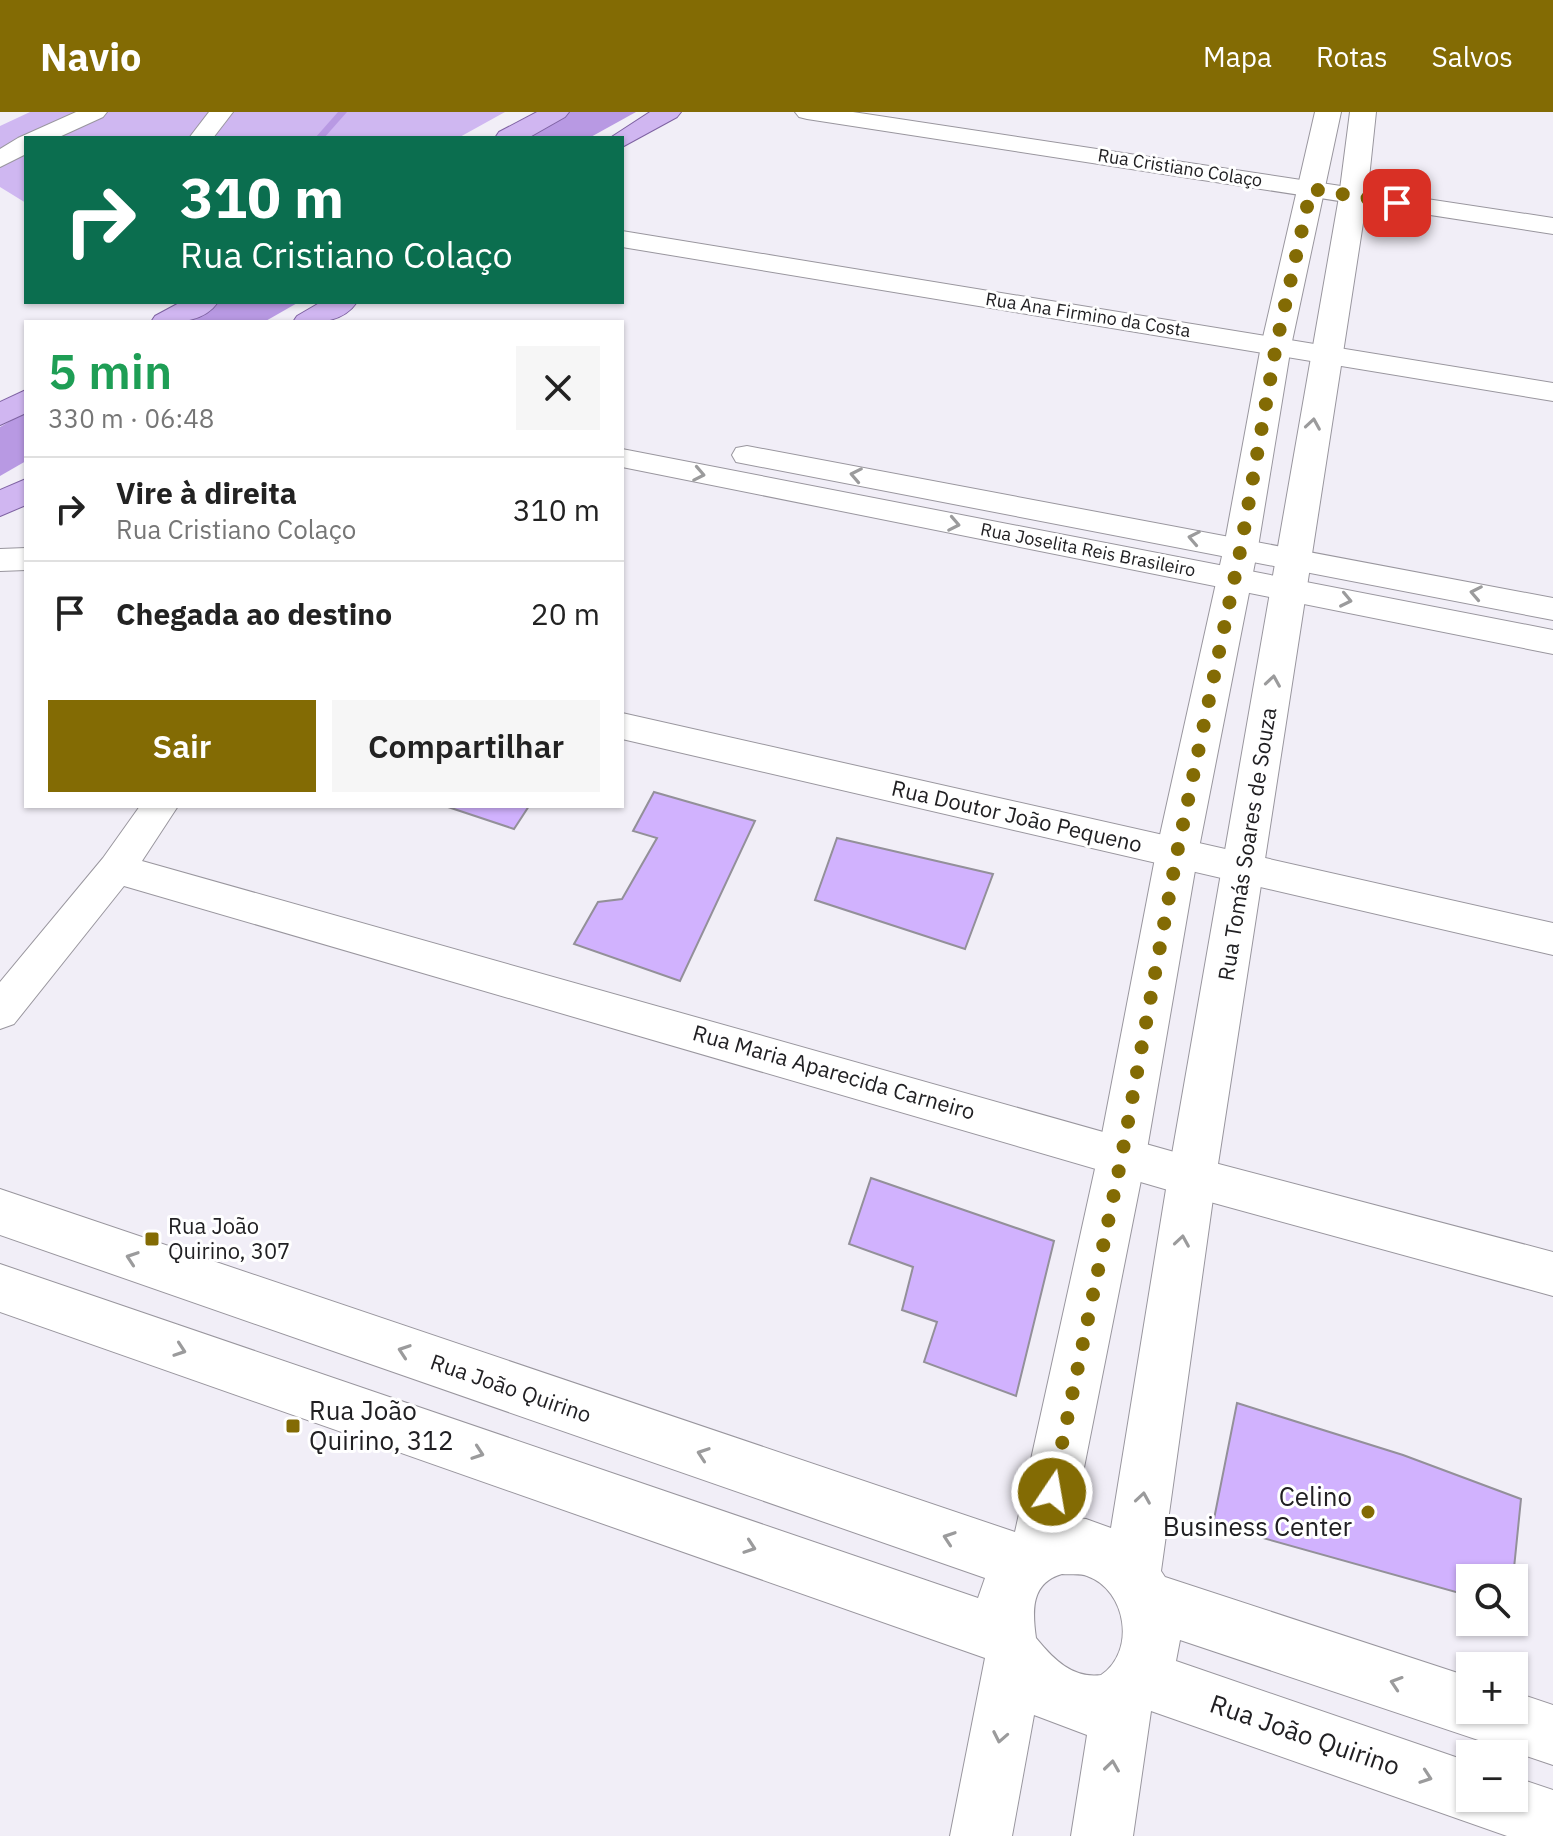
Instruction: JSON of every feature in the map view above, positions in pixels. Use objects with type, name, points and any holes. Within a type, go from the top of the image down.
[{"type":"main road","points":[[512,136],[556,112]]},
{"type":"main road","points":[[624,138],[668,112]]},
{"type":"main road","points":[[170,320],[199,304]]},
{"type":"main road","points":[[311,320],[339,304]]},
{"type":"main road","points":[[0,415],[24,401]]},
{"type":"main road","points":[[0,505],[24,491]]},
{"type":"street","points":[[41,136],[95,112]]},
{"type":"street","points":[[203,136],[221,112]]},
{"type":"street","name":"Rua Cristiano Colaço","points":[[807,112],[1553,226]]},
{"type":"street","points":[[981,1836],[1011,1648],[1005,1610],[1009,1586],[1031,1558],[1122,1155],[1177,853],[1237,563],[1276,346],[1328,112]]},
{"type":"street","name":"Rua Tomás Soares de Souza","points":[[1139,1588],[1192,1177],[1353,197],[1363,112]]},
{"type":"street","points":[[0,160],[24,144]]},
{"type":"street","points":[[0,160],[24,164]]},
{"type":"street","name":"Rua Ana Firmino da Costa","points":[[624,239],[1553,392]]},
{"type":"street","name":"Rua Joselita Reis Brasileiro","points":[[624,432],[1237,563]]},
{"type":"street","name":"Rua Joselita Reis Brasileiro","points":[[624,458],[1290,572],[1553,609]]},
{"type":"street","points":[[0,560],[24,559]]},
{"type":"street","name":"Rua Joselita Reis Brasileiro","points":[[1290,572],[1553,642]]},
{"type":"street","name":"Rua Doutor João Pequeno","points":[[624,726],[1553,939]]},
{"type":"street","points":[[0,1012],[116,869],[159,808]]},
{"type":"street","name":"Rua Maria Aparecida Carneiro","points":[[116,869],[1192,1177],[1553,1274]]},
{"type":"street","name":"Rua João Quirino","points":[[0,1212],[1031,1558]]},
{"type":"street","points":[[0,1288],[1011,1648],[1052,1696],[1077,1705],[1100,1705],[1131,1687]]},
{"type":"street","points":[[1031,1558],[1062,1546],[1087,1547],[1111,1558],[1139,1588],[1153,1628],[1152,1655],[1131,1687],[1102,1836]]},
{"type":"street","points":[[1139,1588],[1456,1702]]},
{"type":"street","name":"Rua João Quirino","points":[[1131,1687],[1456,1789]]},
{"type":"street","points":[[1520,1724],[1553,1735]]},
{"type":"street","points":[[1527,1812],[1553,1821]]},
{"type":"shaded area","points":[[30,112],[505,112],[462,136],[24,136],[24,202],[0,187],[0,126]]},
{"type":"shaded area","points":[[567,112],[636,112],[593,136],[523,136]]},
{"type":"shaded area","points":[[213,304],[296,304],[268,320],[184,320]]},
{"type":"shaded area","points":[[24,413],[24,462],[0,476],[0,427]]},
{"type":"building","points":[[654,792],[755,821],[680,981],[574,944],[598,902],[622,899],[657,838],[633,831]]},
{"type":"building","points":[[451,808],[528,808],[514,829]]},
{"type":"building","points":[[837,838],[993,874],[965,949],[815,900]]},
{"type":"building","points":[[871,1178],[1054,1241],[1016,1396],[924,1362],[937,1322],[902,1310],[913,1267],[849,1244]]},
{"type":"building","name":"Celino Business Center","points":[[1237,1403],[1403,1455],[1521,1499],[1514,1564],[1456,1564],[1456,1592],[1213,1524]]},
{"type":"waterway","points":[[321,136],[343,112]]},
{"type":"place","name":"Rua João Quirino, 307","points":[[152,1239]]},
{"type":"place","name":"Rua João Quirino, 312","points":[[293,1426]]},
{"type":"place","name":"Celino Business Center","points":[[1368,1512]]},
{"type":"route","points":[[1052,1492],[1122,1155],[1177,853],[1241,547],[1276,346],[1311,189],[1397,203]]}]
